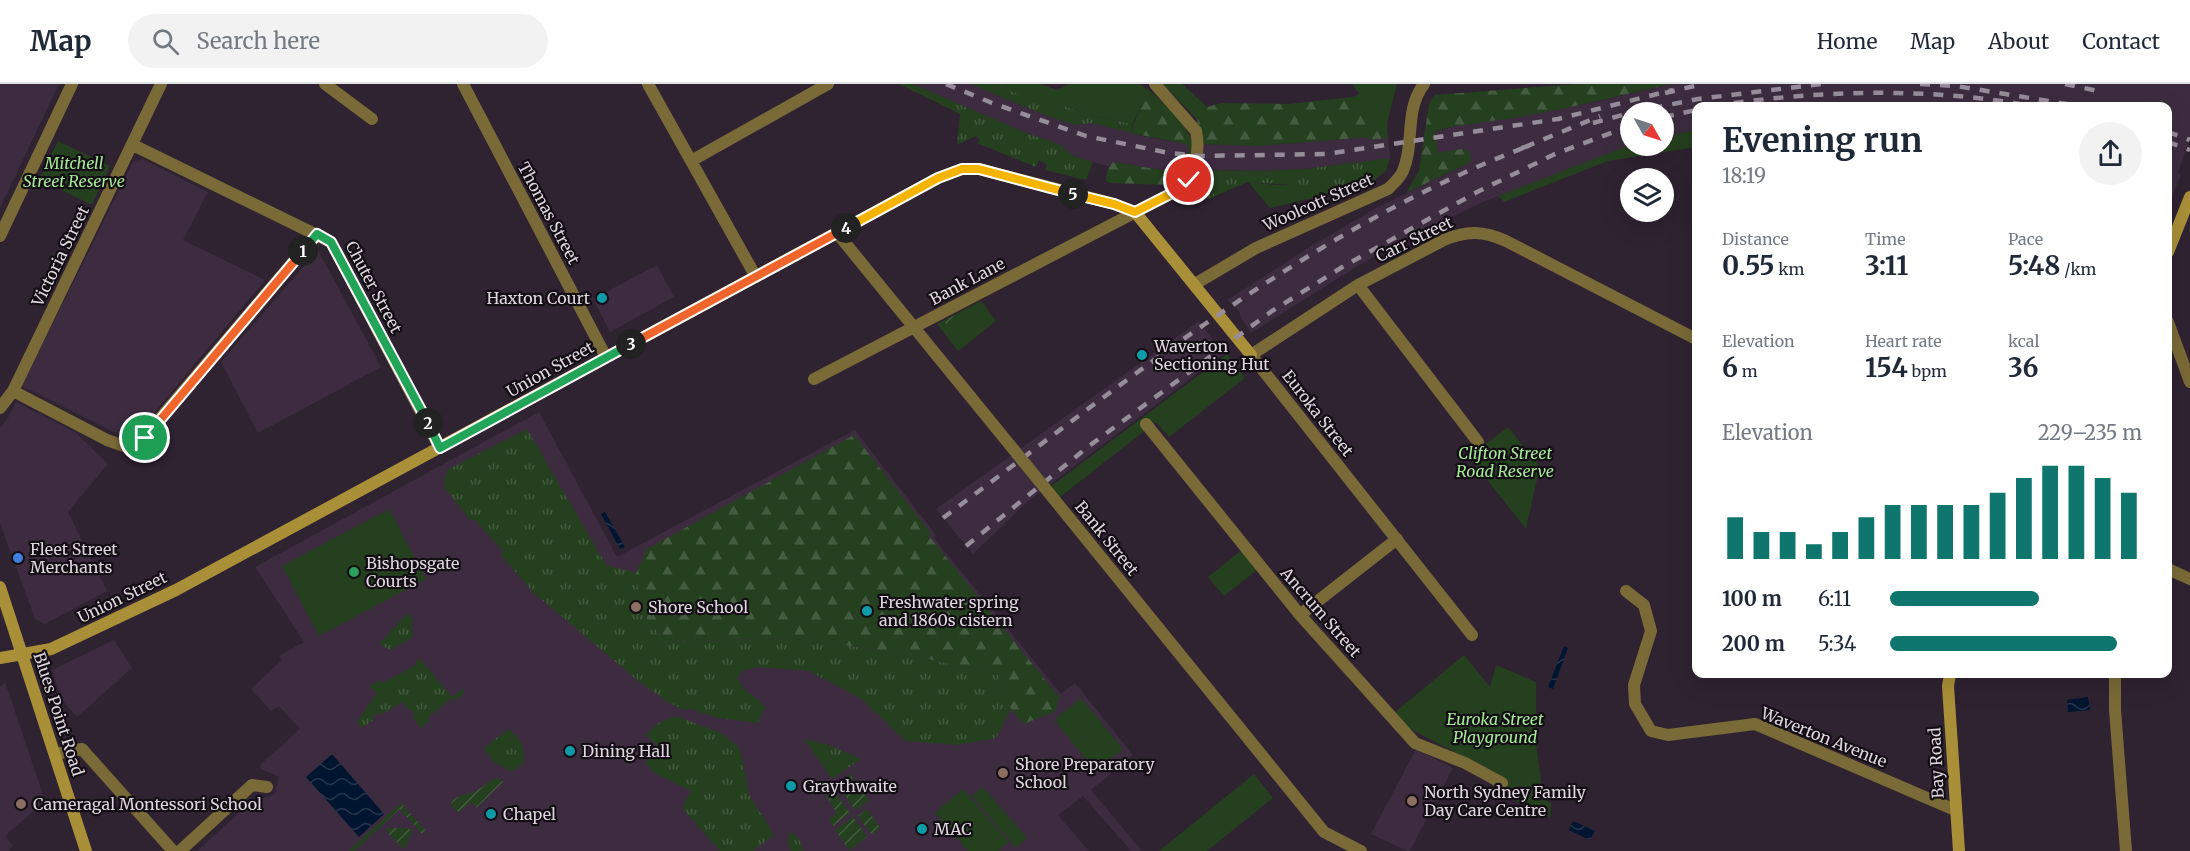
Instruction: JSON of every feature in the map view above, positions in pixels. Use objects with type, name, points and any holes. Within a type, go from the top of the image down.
[{"type":"street","points":[[0,236],[72,84]]},
{"type":"street","name":"Victoria Street","points":[[0,408],[13,391],[161,84]]},
{"type":"street","points":[[325,84],[372,119]]},
{"type":"street","name":"Thomas Street","points":[[462,84],[606,357]]},
{"type":"street","points":[[648,84],[756,276]]},
{"type":"street","points":[[691,161],[828,84]]},
{"type":"street","name":"Bank Lane","points":[[814,379],[1182,188],[1191,176],[1194,167],[1196,131],[1155,84]]},
{"type":"street","name":"Woolcott Street","points":[[1195,284],[1256,249],[1388,189],[1402,172],[1405,164],[1411,113],[1424,84]]},
{"type":"street","name":"Chuter Street","points":[[133,145],[331,242],[440,448]]},
{"type":"street","name":"Union Street","points":[[0,658],[51,649],[176,590],[938,178],[962,169],[979,169],[1114,204],[1135,212]]},
{"type":"street","points":[[2172,245],[2186,221],[2190,197]]},
{"type":"street","name":"Euroka Street","points":[[1135,212],[1195,284],[1472,635]]},
{"type":"street","name":"Carr Street","points":[[1251,355],[1358,285],[1455,235],[1466,232],[1484,233],[1506,241],[1692,337]]},
{"type":"street","name":"Bank Street","points":[[837,233],[1324,832],[1361,851]]},
{"type":"street","points":[[13,391],[107,440],[124,446],[133,445],[145,438],[317,234]]},
{"type":"street","points":[[1358,285],[1478,442]]},
{"type":"street","points":[[2172,333],[2190,382]]},
{"type":"street","name":"Ancrum Street","points":[[1146,424],[1300,615],[1415,743],[1465,764],[1502,783]]},
{"type":"street","points":[[1300,615],[1396,539]]},
{"type":"street","points":[[2172,571],[2190,579]]},
{"type":"street","name":"Blues Point Road","points":[[0,587],[86,851]]},
{"type":"street","name":"Waverton Avenue","points":[[1626,591],[1644,605],[1651,631],[1634,685],[1635,704],[1651,731],[1668,735],[1755,724],[1955,810]]},
{"type":"street","name":"Bay Road","points":[[1949,678],[1959,851]]},
{"type":"street","points":[[2115,678],[2115,710],[2126,851]]},
{"type":"street","points":[[55,754],[82,749],[173,851]]},
{"type":"street","points":[[180,851],[252,785],[267,788]]},
{"type":"shaded area","points":[[0,84],[59,84],[0,208]]},
{"type":"shaded area","points":[[913,84],[970,84],[1075,125],[1092,123],[1186,144],[1190,150],[1189,161],[1183,170],[1161,170],[1114,162],[1109,166],[1100,164],[1073,156],[1059,144],[1026,133]]},
{"type":"shaded area","points":[[1671,84],[2190,84],[2190,138],[2178,173],[2181,175],[2172,196],[2172,102],[1692,102],[1692,131],[1674,135],[1674,102],[1620,102],[1620,150],[1483,202],[1426,229],[1361,264],[1251,333],[1239,311],[1227,300],[1316,243],[1378,207],[1471,162],[1438,153],[1435,132],[1458,125],[1513,118]]},
{"type":"shaded area","points":[[1369,137],[1370,140],[1388,138],[1390,158],[1305,169],[1198,170],[1202,144],[1258,146]]},
{"type":"shaded area","points":[[142,159],[208,192],[183,240],[265,280],[140,430],[130,436],[120,435],[22,386],[133,162]]},
{"type":"shaded area","points":[[318,250],[381,367],[258,433],[221,362]]},
{"type":"shaded area","points":[[657,265],[674,297],[610,332],[593,299]]},
{"type":"shaded area","points":[[1199,321],[1223,354],[1028,501],[973,554],[936,509]]},
{"type":"shaded area","points":[[16,402],[75,432],[108,464],[68,512],[107,591],[45,624],[35,619],[0,523],[0,428]]},
{"type":"shaded area","name":"Shore School","points":[[539,412],[617,557],[855,430],[936,535],[934,538],[1061,694],[1075,683],[1133,755],[1091,790],[1142,851],[1131,851],[1083,796],[1058,815],[1089,851],[197,851],[249,804],[275,794],[279,777],[261,769],[260,765],[300,729],[279,706],[271,711],[251,689],[282,660],[279,656],[304,642],[255,567]]},
{"type":"shaded area","points":[[114,640],[132,668],[77,717],[61,699],[52,670]]},
{"type":"shaded area","name":"Cameragal Montessori School","points":[[5,682],[45,801],[5,836],[13,846],[8,851],[0,851],[0,687]]},
{"type":"shaded area","name":"North Sydney Family Day Care Centre","points":[[1416,749],[1453,768],[1410,851],[1407,851],[1371,834]]},
{"type":"green space","points":[[899,84],[913,84],[1026,133],[1059,144],[1073,156],[1093,162],[1086,180],[1045,170],[1047,165],[1039,160],[1036,167],[977,143],[980,140],[976,136],[957,145],[960,114]]},
{"type":"green space","points":[[970,84],[1008,84],[1006,89],[1057,103],[1089,115],[1133,124],[1131,133],[1092,123],[1075,125]]},
{"type":"green space","points":[[1008,84],[1041,84],[1057,90],[1069,84],[1139,84],[1153,93],[1142,102],[1133,124],[1089,115],[1057,103],[1049,107],[1006,89]]},
{"type":"green space","points":[[1163,84],[1182,84],[1207,107],[1222,103],[1289,104],[1352,97],[1360,94],[1352,84],[1384,84],[1388,138],[1369,140],[1369,137],[1258,146],[1202,144],[1197,119]]},
{"type":"green space","points":[[1163,84],[1182,84],[1207,108],[1197,119]]},
{"type":"green space","points":[[1352,84],[1397,84],[1386,127]]},
{"type":"green space","points":[[1577,84],[1671,84],[1553,111],[1435,131],[1438,153],[1461,149],[1470,151],[1471,162],[1406,193],[1419,171],[1429,104],[1434,95]]},
{"type":"green space","points":[[1153,93],[1177,117],[1190,136],[1193,157],[1187,172],[1179,181],[1168,185],[1106,181],[1113,162],[1161,170],[1183,169],[1187,163],[1189,154],[1186,144],[1131,133],[1142,102]]},
{"type":"green space","points":[[1692,131],[1692,148],[1674,150],[1674,135]]},
{"type":"green space","name":"Mitchell Street Reserve","points":[[58,141],[110,166],[92,205],[39,179]]},
{"type":"green space","points":[[1620,149],[1620,156],[1639,156],[1608,161],[1504,202],[1498,196]]},
{"type":"green space","points":[[1390,158],[1386,171],[1367,185],[1315,197],[1291,185],[1248,182],[1208,199],[1203,189],[1200,191],[1198,170],[1305,169]]},
{"type":"green space","points":[[1248,182],[1276,185],[1367,185],[1270,208]]},
{"type":"green space","points":[[981,301],[996,321],[958,351],[937,324]]},
{"type":"green space","points":[[974,305],[957,324],[942,322]]},
{"type":"green space","points":[[1227,354],[1245,378],[1169,437],[1156,422],[1051,504],[1042,493]]},
{"type":"green space","name":"Clifton Street Road Reserve","points":[[1508,427],[1540,466],[1526,529],[1469,457]]},
{"type":"green space","name":"Graythwaite","points":[[527,429],[606,565],[636,573],[641,611],[665,642],[797,638],[911,655],[998,675],[1011,709],[996,738],[958,745],[906,741],[860,698],[809,671],[758,667],[743,671],[737,678],[745,690],[765,707],[758,723],[718,718],[687,708],[685,710],[669,703],[637,680],[534,593],[501,556],[503,551],[475,520],[470,520],[444,487],[447,470]]},
{"type":"green space","points":[[854,435],[931,533],[929,536],[1059,697],[1055,712],[1023,724],[1011,709],[998,675],[911,655],[797,638],[665,642],[641,611],[636,573],[647,549]]},
{"type":"green space","name":"Bishopsgate Courts","points":[[389,509],[426,579],[319,636],[282,566]]},
{"type":"green space","points":[[1242,550],[1258,569],[1224,596],[1208,577]]},
{"type":"green space","points":[[409,614],[412,618],[412,638],[390,650],[379,644],[404,617]]},
{"type":"green space","name":"Euroka Street Playground","points":[[1464,655],[1490,687],[1496,665],[1536,682],[1536,745],[1544,799],[1403,725],[1394,713]]},
{"type":"green space","points":[[419,658],[452,697],[462,689],[465,692],[455,701],[452,698],[427,718],[429,721],[421,728],[414,719],[411,709],[407,709],[402,702],[383,714],[378,713],[373,720],[361,728],[357,722],[377,693],[369,686],[381,680],[383,683],[414,666]]},
{"type":"green space","points":[[1081,698],[1123,749],[1096,771],[1054,720]]},
{"type":"green space","points":[[676,716],[721,733],[737,746],[741,753],[749,795],[774,835],[752,851],[720,851],[682,808],[691,791],[655,773],[645,764],[658,746],[646,735],[660,722]]},
{"type":"green space","points":[[508,729],[521,743],[524,757],[524,762],[512,772],[493,761],[484,748]]},
{"type":"green space","points":[[804,739],[829,745],[861,759],[832,779]]},
{"type":"green space","points":[[850,774],[869,801],[855,810],[837,784]]},
{"type":"green space","points":[[1254,774],[1273,798],[1207,851],[1159,851]]},
{"type":"green space","points":[[499,778],[503,782],[476,808],[471,802],[458,812],[451,806],[452,801],[456,798],[475,792]]},
{"type":"green space","points":[[1506,779],[1551,803],[1550,818],[1499,792]]},
{"type":"green space","points":[[983,787],[1027,838],[1016,848],[972,796]]},
{"type":"green space","points":[[831,788],[850,813],[833,826],[829,819],[837,813],[824,793]]},
{"type":"green space","points":[[963,789],[1009,842],[998,851],[968,851],[935,813]]},
{"type":"green space","points":[[401,803],[425,830],[422,834],[400,809],[354,851],[348,851]]},
{"type":"green space","points":[[867,809],[880,828],[871,834],[858,816]]},
{"type":"green space","points":[[853,817],[867,837],[849,850],[835,830]]},
{"type":"green space","points":[[388,828],[408,828],[412,831],[405,848],[402,848],[387,832]]},
{"type":"green space","points":[[789,832],[799,839],[803,851],[791,851],[788,844]]},
{"type":"water","points":[[605,512],[625,547],[620,549],[601,514]]},
{"type":"water","points":[[1564,646],[1568,648],[1553,689],[1548,687]]},
{"type":"water","points":[[2088,697],[2090,710],[2068,712],[2067,700]]},
{"type":"water","points":[[332,754],[384,814],[359,837],[306,777]]},
{"type":"water","points":[[1573,821],[1595,831],[1590,840],[1569,830]]},
{"type":"railway","points":[[946,84],[1086,136],[1169,153],[1200,156],[1326,154],[1558,119],[1673,90]]},
{"type":"railway","points":[[1665,93],[1703,84]]},
{"type":"railway","points":[[1674,104],[1821,84]]},
{"type":"railway","points":[[1920,84],[1956,86],[2054,102]]},
{"type":"railway","points":[[2065,84],[2098,91]]},
{"type":"railway","points":[[1745,102],[1833,94],[1873,93],[1913,93],[2006,102]]},
{"type":"railway","points":[[1674,115],[1692,111]]},
{"type":"railway","points":[[1525,147],[1600,116]]},
{"type":"railway","points":[[1593,123],[1620,116]]},
{"type":"railway","points":[[966,546],[1089,446],[1272,311],[1344,266],[1479,191],[1555,154],[1620,130]]},
{"type":"railway","points":[[2172,133],[2190,140]]},
{"type":"railway","points":[[2172,143],[2190,150]]},
{"type":"railway","points":[[943,518],[1153,361],[1225,310],[1298,263],[1373,219],[1450,179],[1531,145],[1522,148]]},
{"type":"place","name":"Haxton Court","points":[[602,298]]},
{"type":"place","name":"Waverton Sectioning Hut","points":[[1142,355]]},
{"type":"place","name":"Fleet Street Merchants","points":[[18,558]]},
{"type":"place","name":"Bishopsgate Courts","points":[[354,572]]},
{"type":"place","name":"Shore School","points":[[636,607]]},
{"type":"place","name":"Freshwater spring and 1860s cistern","points":[[867,611]]},
{"type":"place","name":"Dining Hall","points":[[570,751]]},
{"type":"place","name":"Shore Preparatory School","points":[[1003,773]]},
{"type":"place","name":"Graythwaite","points":[[791,786]]},
{"type":"place","name":"North Sydney Family Day Care Centre","points":[[1412,801]]},
{"type":"place","name":"Cameragal Montessori School","points":[[21,804]]},
{"type":"place","name":"Chapel","points":[[491,814]]},
{"type":"place","name":"MAC","points":[[922,829]]},
{"type":"route","points":[[145,438],[317,234],[331,242],[440,448],[954,171],[979,169],[1125,207],[1135,212],[1182,188],[1189,180]]}]
